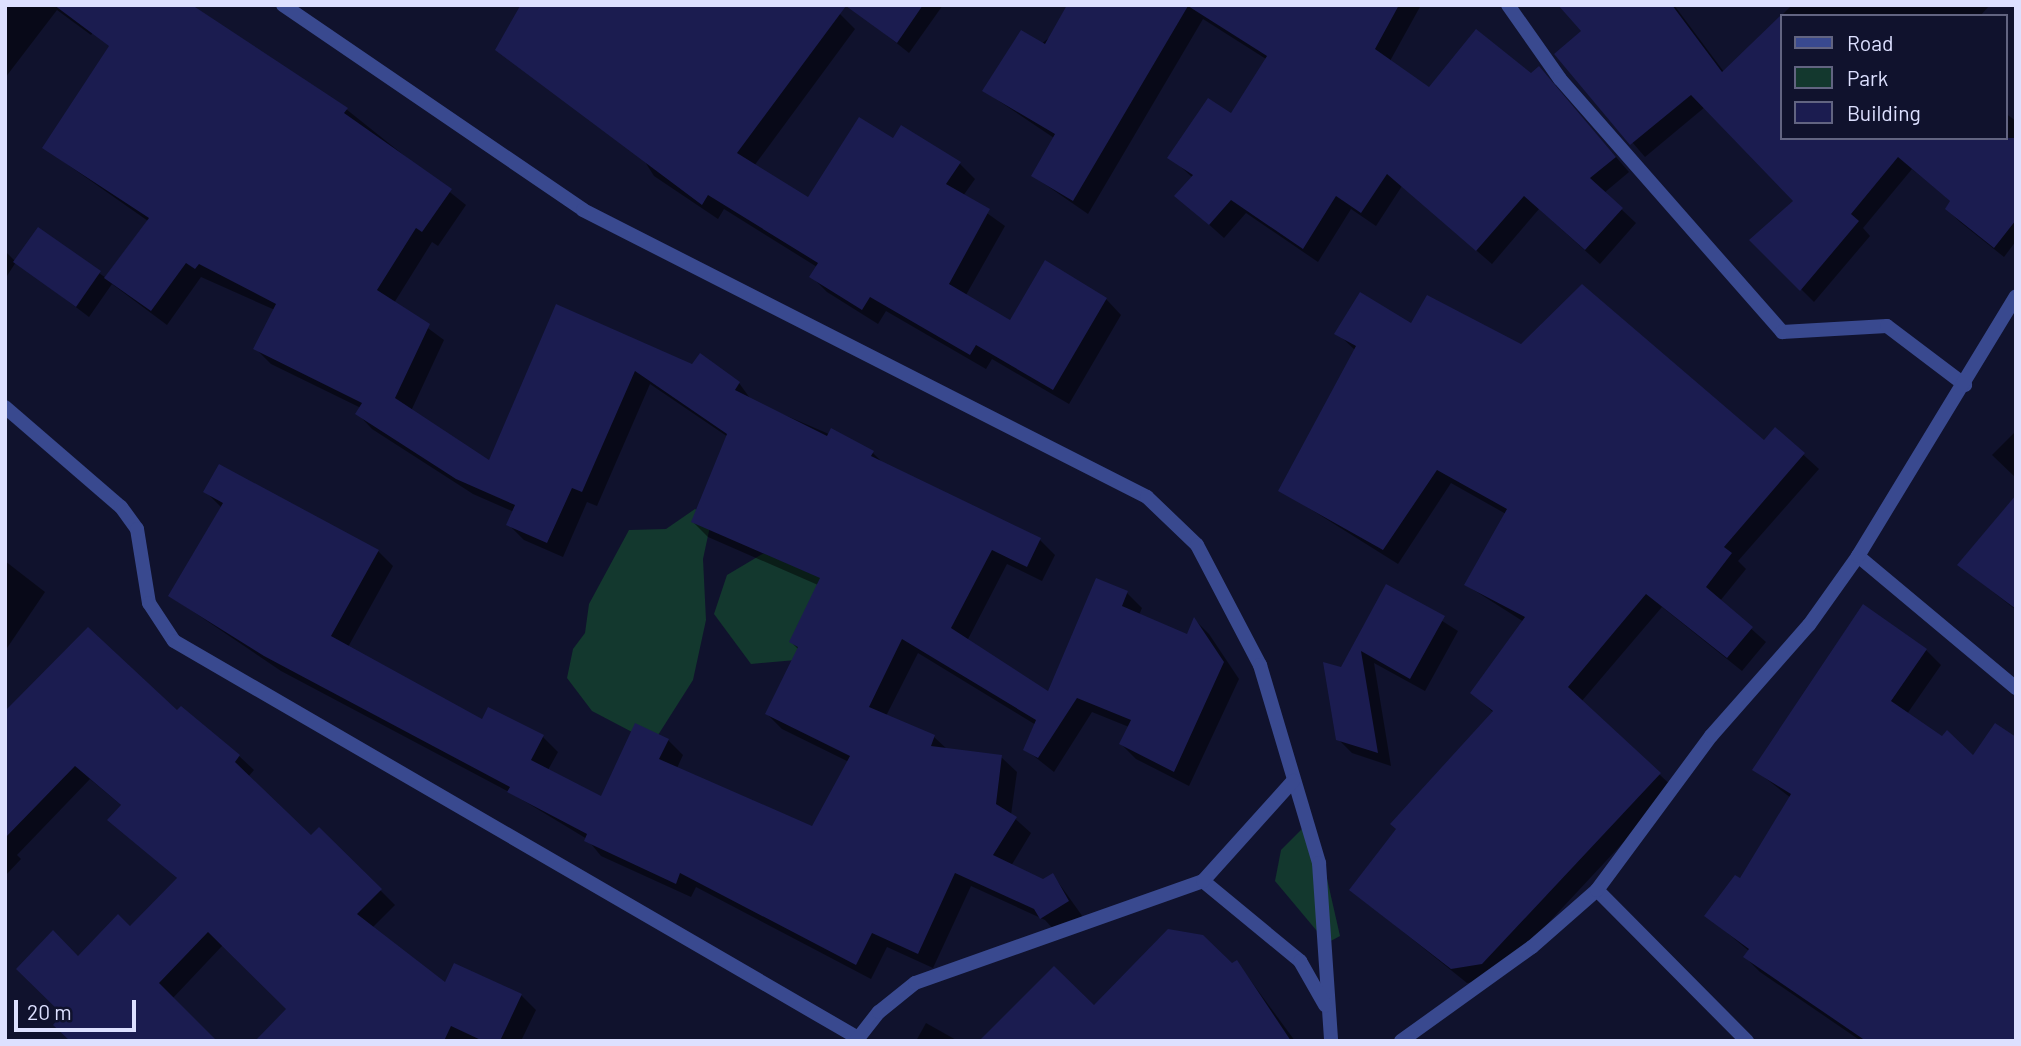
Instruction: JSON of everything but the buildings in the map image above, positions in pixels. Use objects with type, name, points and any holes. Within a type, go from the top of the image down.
[{"type":"street","points":[[283,5],[583,210],[1147,497],[1197,545],[1231,603],[1260,665],[1319,863],[1327,926],[1327,1008],[1331,1041]]},
{"type":"street","points":[[1508,5],[1560,79],[1782,332],[1887,326],[1965,385]]},
{"type":"street","points":[[1401,1041],[1522,954],[1597,890],[1711,736],[1809,625],[1858,556],[1965,385],[2016,296]]},
{"type":"street","points":[[5,407],[44,435],[130,518],[137,529],[149,603],[174,641],[857,1039],[915,983],[1202,881],[1293,780]]},
{"type":"street","points":[[1858,556],[2016,688]]},
{"type":"street","points":[[1202,881],[1300,961],[1327,1008]]},
{"type":"street","points":[[1597,890],[1747,1041]]},
{"type":"green space","points":[[695,509],[712,517],[703,559],[706,620],[693,680],[653,743],[592,711],[567,678],[573,649],[585,633],[589,604],[629,530],[666,529]]},
{"type":"green space","points":[[776,546],[826,560],[807,659],[751,664],[714,614],[727,575]]},
{"type":"green space","points":[[1302,829],[1318,839],[1340,936],[1327,943],[1275,881],[1281,850]]}]
